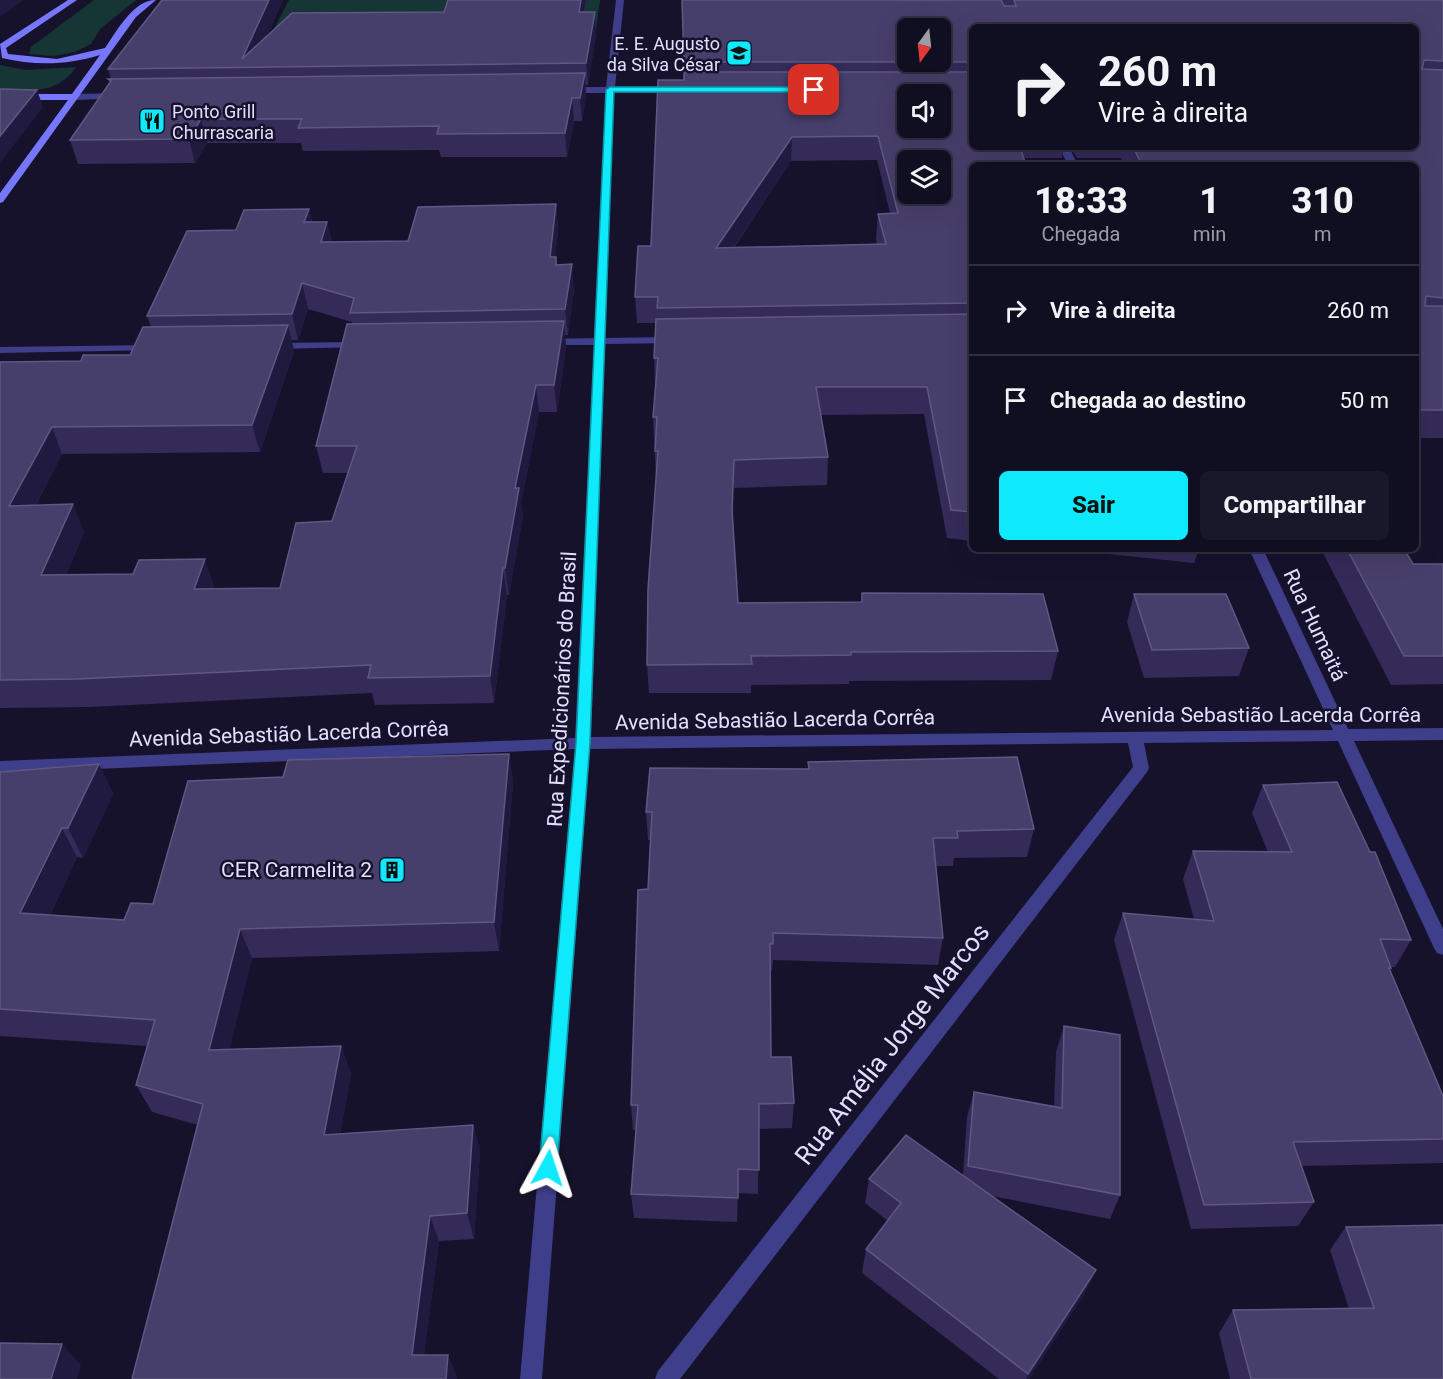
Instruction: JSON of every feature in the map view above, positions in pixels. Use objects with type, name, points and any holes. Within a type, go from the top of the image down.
[{"type":"street","points":[[74,0],[0,47],[4,56],[33,62],[75,61],[108,50]]},
{"type":"street","points":[[0,200],[133,15],[152,0]]},
{"type":"street","name":"Rua Expedicionários do Brasil","points":[[531,1379],[583,743],[610,90],[620,0]]},
{"type":"street","points":[[552,90],[692,90]]},
{"type":"street","points":[[0,97],[135,96]]},
{"type":"street","points":[[528,343],[693,340]]},
{"type":"street","points":[[264,346],[372,345]]},
{"type":"street","points":[[0,350],[168,348]]},
{"type":"street","name":"Rua Humaitá","points":[[1257,552],[1443,948]]},
{"type":"street","name":"Avenida Sebastião Lacerda Corrêa","points":[[0,766],[583,743],[1344,737],[1443,734]]},
{"type":"street","name":"Rua Amélia Jorge Marcos","points":[[666,1379],[1141,768],[1135,737]]},
{"type":"green space","points":[[94,0],[136,0],[100,29],[91,44],[75,52],[54,56],[29,54],[31,47]]},
{"type":"green space","points":[[289,0],[600,0],[596,31],[272,33]]},
{"type":"green space","points":[[0,65],[26,70],[76,67],[60,83],[51,87],[32,90],[0,90]]},
{"type":"building","points":[[162,0],[269,0],[242,59],[292,13],[444,12],[448,0],[581,0],[579,12],[595,12],[586,63],[108,69]]},
{"type":"building","points":[[682,0],[1001,0],[1004,6],[1016,6],[1014,0],[1443,0],[1443,61],[1424,60],[1422,69],[1443,70],[1443,298],[1426,296],[1425,306],[1443,306],[1443,410],[1419,410],[1419,162],[1140,162],[1134,150],[1419,150],[1419,24],[969,24],[969,62],[951,62],[951,18],[897,18],[897,62],[684,62]]},
{"type":"building","points":[[684,72],[969,72],[969,150],[1021,150],[1025,162],[969,162],[969,303],[657,308],[658,297],[635,297],[638,246],[651,246],[658,80],[684,80]],"holes":[[[878,136],[898,213],[878,214],[886,244],[716,248],[792,137]]]},
{"type":"building","points":[[585,73],[580,98],[572,98],[565,133],[437,134],[439,126],[298,128],[302,119],[201,119],[189,139],[70,140],[111,81],[108,79]]},
{"type":"building","points":[[0,89],[37,90],[0,136]]},
{"type":"building","points":[[556,204],[550,257],[556,257],[556,265],[572,264],[565,309],[350,313],[354,298],[302,283],[292,314],[147,316],[187,231],[236,230],[244,210],[309,209],[304,222],[327,222],[321,242],[408,241],[418,207]]},
{"type":"building","points":[[969,314],[969,512],[951,510],[927,387],[816,387],[828,457],[734,460],[732,509],[738,603],[862,602],[862,593],[1043,594],[1058,651],[851,652],[851,655],[751,656],[752,664],[647,665],[648,589],[658,451],[655,451],[657,417],[653,417],[658,358],[654,358],[656,319]]},
{"type":"building","points":[[564,321],[554,385],[536,385],[515,488],[519,488],[505,568],[503,568],[490,676],[368,678],[371,665],[77,679],[0,680],[0,362],[81,361],[83,355],[130,355],[143,327],[288,325],[252,425],[52,427],[9,506],[73,504],[41,575],[133,574],[139,560],[205,559],[194,589],[280,588],[296,523],[332,521],[357,446],[316,446],[347,324]]},
{"type":"building","points":[[1349,552],[1406,552],[1413,564],[1443,564],[1443,656],[1404,656]]},
{"type":"building","points":[[1134,594],[1226,594],[1249,648],[1152,650]]},
{"type":"building","points":[[509,754],[494,922],[240,929],[209,1050],[341,1046],[324,1135],[473,1125],[467,1213],[430,1216],[412,1355],[448,1355],[446,1379],[132,1379],[203,1104],[136,1085],[155,1020],[0,1009],[0,772],[99,764],[68,828],[62,828],[20,913],[124,920],[131,903],[153,904],[188,781],[283,777],[288,760]]},
{"type":"building","points":[[1017,757],[1034,829],[957,831],[958,838],[933,838],[943,938],[773,933],[773,944],[770,944],[771,1057],[791,1057],[794,1103],[759,1104],[759,1170],[738,1169],[738,1198],[631,1194],[638,1105],[631,1105],[638,890],[648,889],[652,812],[646,812],[650,768],[809,769],[808,762]]},
{"type":"building","points":[[1337,782],[1370,852],[1375,852],[1411,940],[1380,939],[1391,968],[1389,968],[1443,1096],[1443,1139],[1293,1142],[1314,1202],[1204,1205],[1123,913],[1214,921],[1193,851],[1292,852],[1263,785]]},
{"type":"building","points":[[1064,1026],[1120,1035],[1120,1195],[968,1166],[974,1092],[1062,1108]]},
{"type":"building","points":[[906,1135],[1096,1270],[1028,1374],[866,1249],[901,1203],[869,1179]]},
{"type":"building","points":[[1443,1225],[1443,1379],[1251,1379],[1233,1310],[1374,1308],[1346,1227]]},
{"type":"building","points":[[0,1343],[62,1344],[51,1379],[0,1379]]},
{"type":"place","name":"E. E. Augusto da Silva César","points":[[739,53]]},
{"type":"place","name":"Ponto Grill Churrascaria","points":[[152,121]]},
{"type":"place","name":"CER Carmelita 2","points":[[392,870]]},
{"type":"route","points":[[548,1168],[583,743],[610,90],[814,90]]}]
